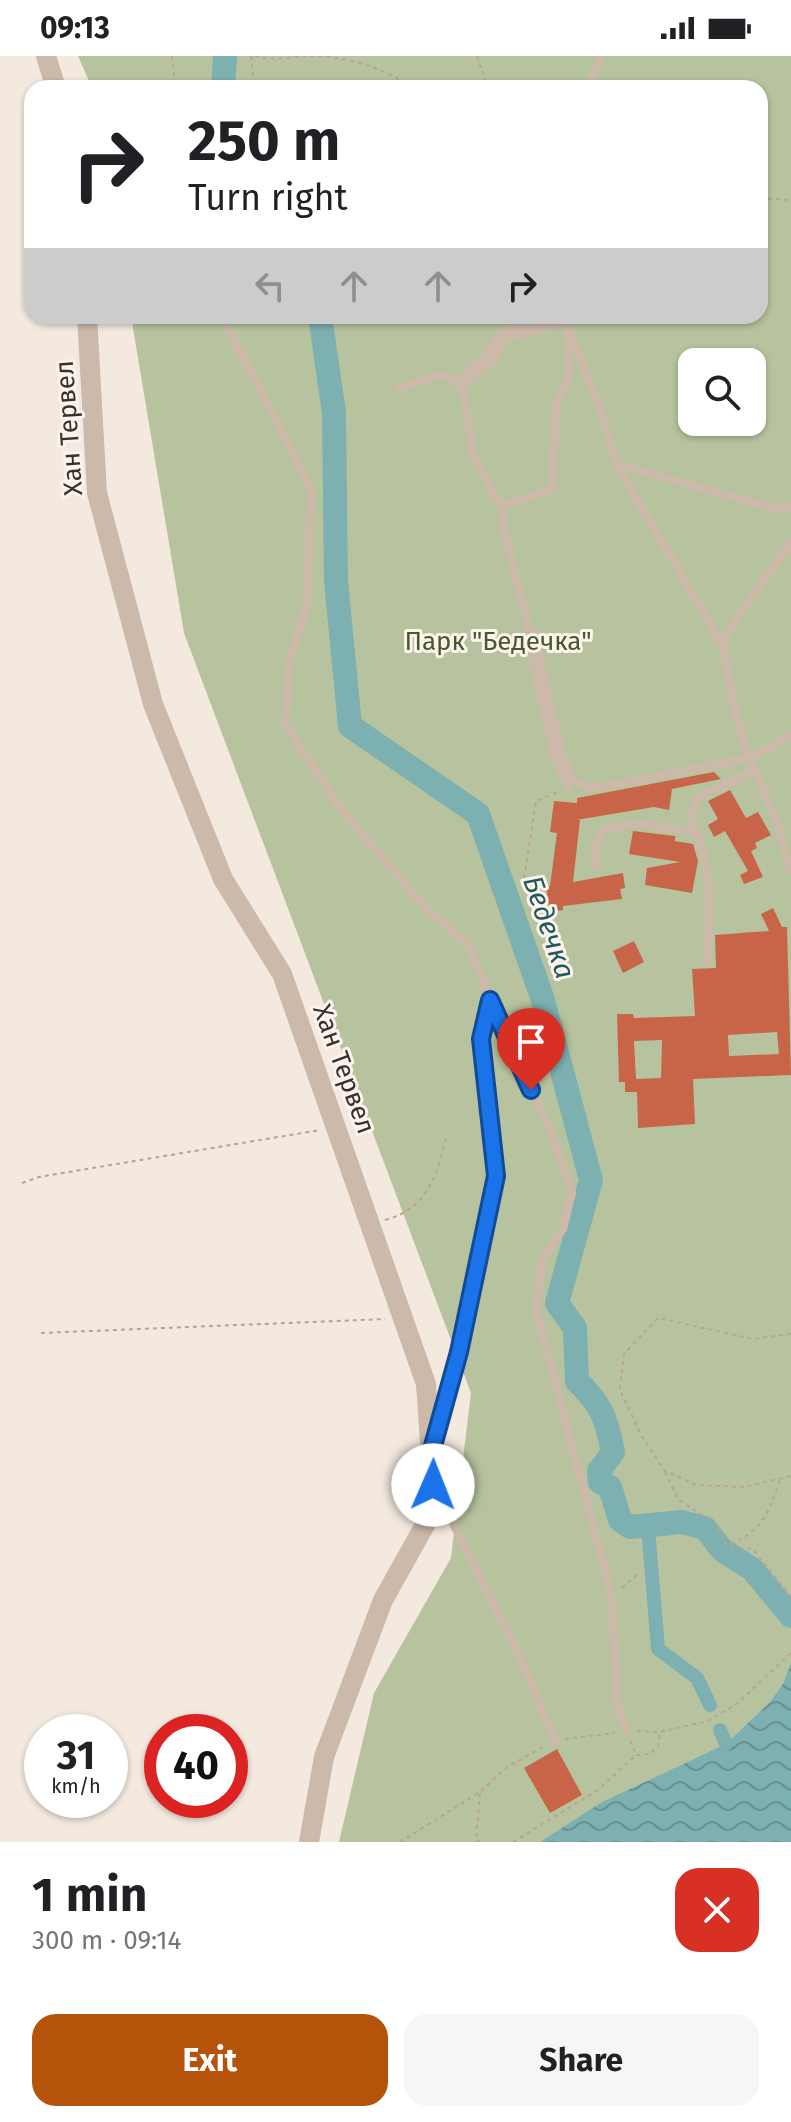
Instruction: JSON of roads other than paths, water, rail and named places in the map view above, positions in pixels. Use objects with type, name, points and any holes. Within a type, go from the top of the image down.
[{"type":"street","points":[[46,56],[54,80]]},
{"type":"street","name":"Хан Тервел","points":[[87,324],[97,493],[153,704],[223,879],[282,974],[406,1318],[426,1384],[433,1485],[425,1525],[383,1600],[324,1757],[309,1842]]},
{"type":"street","points":[[462,383],[490,358],[502,336],[552,324]]},
{"type":"street","points":[[531,637],[567,783]]},
{"type":"lane","points":[[592,80],[600,56]]},
{"type":"lane","points":[[226,324],[311,489],[307,604],[290,660],[285,724],[344,813],[429,912],[469,945],[490,1000],[552,1134],[572,1193],[563,1229],[542,1260],[536,1310],[612,1597],[617,1703],[626,1731]]},
{"type":"lane","points":[[502,507],[552,489],[556,403],[569,376],[564,324]]},
{"type":"lane","points":[[565,324],[601,411],[616,464],[723,646],[736,716],[749,758],[775,817],[791,871]]},
{"type":"lane","points":[[399,389],[439,374],[462,383],[474,459],[502,507],[504,530],[531,637]]},
{"type":"lane","points":[[616,464],[772,508],[791,506]]},
{"type":"lane","points":[[723,646],[727,633],[791,542]]},
{"type":"lane","points":[[567,783],[590,788],[749,758],[791,736]]},
{"type":"lane","points":[[707,961],[710,889],[705,847],[690,817],[698,798],[755,770]]},
{"type":"lane","points":[[597,866],[595,844],[605,829],[635,824],[698,832]]},
{"type":"lane","points":[[431,1453],[459,1352],[496,1176],[481,1039],[490,1000]]},
{"type":"lane","points":[[433,1485],[518,1652],[555,1741]]},
{"type":"water","points":[[791,1663],[791,1842],[540,1842],[602,1802],[726,1744],[770,1702],[783,1684]]},
{"type":"waterway","name":"Бедечка","points":[[224,80],[225,56]]},
{"type":"waterway","name":"Бедечка","points":[[321,324],[334,413],[336,581],[350,726],[478,814],[543,1000],[591,1180],[557,1303],[575,1328],[577,1381],[598,1405],[613,1452],[599,1471],[600,1482],[610,1487],[620,1520],[630,1527],[682,1522],[705,1528],[722,1550],[752,1569],[791,1616]]},
{"type":"waterway","points":[[648,1527],[658,1649],[697,1678],[710,1705]]},
{"type":"waterway","points":[[720,1730],[726,1744]]},
{"type":"park label","name":"Парк \"Бедечка\"","points":[[498,641]]}]
